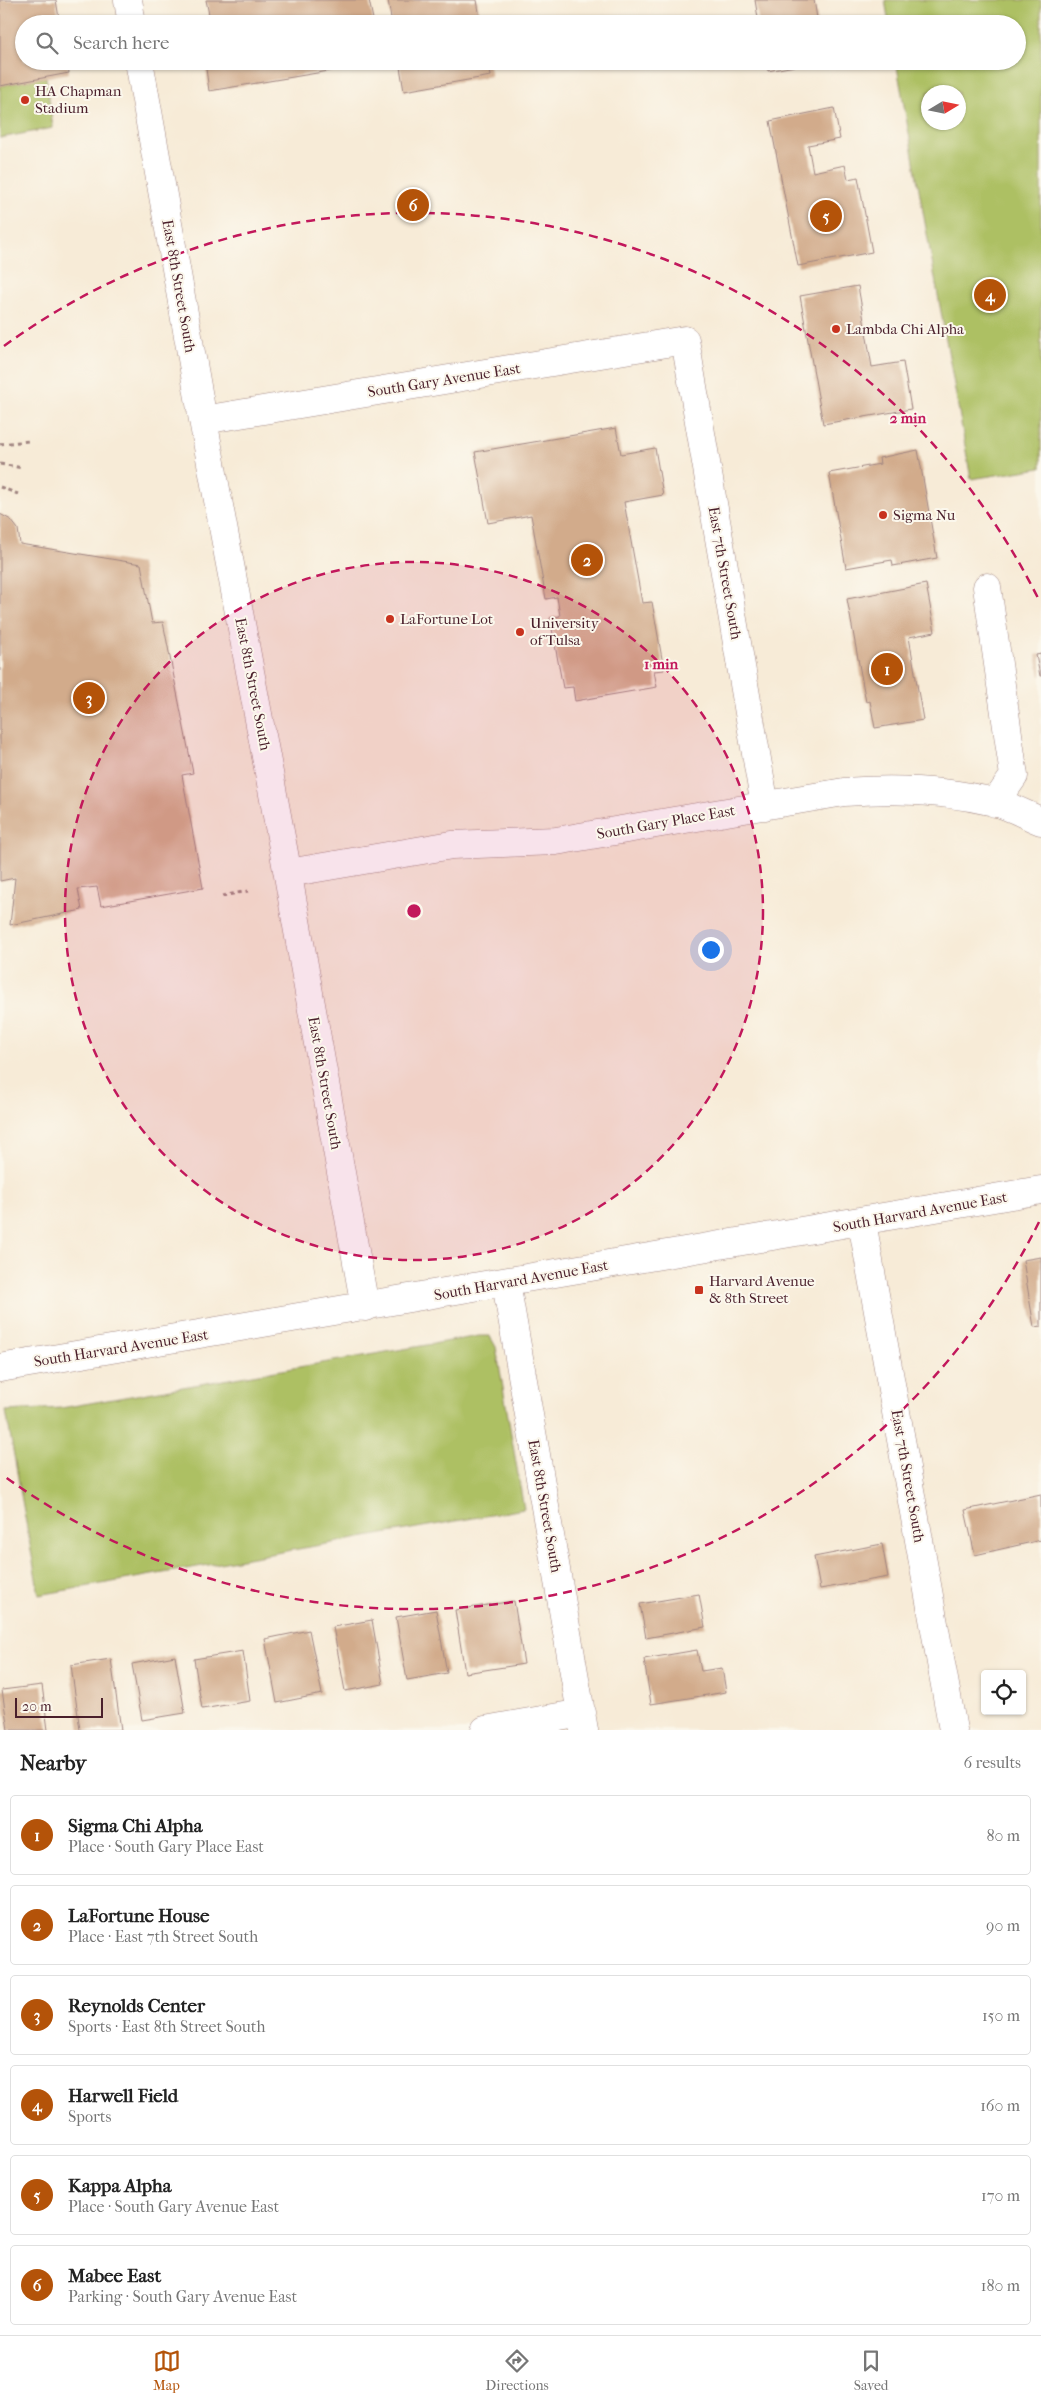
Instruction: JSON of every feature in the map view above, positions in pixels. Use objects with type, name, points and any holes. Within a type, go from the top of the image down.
[{"type":"street","points":[[128,0],[130,15]]},
{"type":"street","name":"East 8th Street South","points":[[141,70],[203,420],[288,873],[365,1307]]},
{"type":"street","name":"South Gary Avenue East","points":[[203,420],[685,340]]},
{"type":"street","name":"East 7th Street South","points":[[685,340],[765,806]]},
{"type":"street","points":[[987,587],[1014,776],[996,803]]},
{"type":"street","name":"South Gary Place East","points":[[288,873],[452,845],[556,841],[844,792],[874,789],[952,794],[996,803],[1041,821]]},
{"type":"street","name":"South Harvard Avenue East","points":[[0,1368],[1041,1190]]},
{"type":"street","name":"East 7th Street South","points":[[862,1222],[953,1730]]},
{"type":"street","name":"East 8th Street South","points":[[506,1283],[583,1722]]},
{"type":"street","points":[[485,1730],[583,1722]]},
{"type":"path","points":[[0,444],[29,441]]},
{"type":"path","points":[[0,464],[23,468]]},
{"type":"path","points":[[0,487],[18,494]]},
{"type":"path","points":[[222,896],[248,891]]},
{"type":"green space","points":[[885,0],[1041,0],[1041,468],[971,479],[898,70],[1026,70],[1026,15],[888,15]]},
{"type":"green space","name":"HA Chapman Stadium","points":[[46,77],[53,128],[0,138],[0,86]]},
{"type":"green space","points":[[479,1336],[490,1336],[496,1347],[524,1509],[39,1595],[6,1411],[61,1408]]},
{"type":"building","points":[[0,0],[56,0],[58,15],[15,15],[15,70],[68,70],[69,73],[0,86]]},
{"type":"building","points":[[206,0],[369,0],[372,15],[209,15]]},
{"type":"building","points":[[388,0],[477,0],[480,15],[390,15]]},
{"type":"building","points":[[755,0],[814,0],[816,15],[758,15]]},
{"type":"building","points":[[206,70],[335,70],[209,91]]},
{"type":"building","points":[[400,70],[490,70],[491,76],[404,91]]},
{"type":"building","points":[[834,108],[840,139],[808,145],[813,172],[845,165],[848,179],[858,177],[872,252],[798,266],[770,121]]},
{"type":"building","name":"Lambda Chi Alpha","points":[[858,286],[872,367],[903,362],[911,409],[823,424],[800,296]]},
{"type":"building","points":[[616,428],[621,454],[655,448],[663,495],[624,502],[642,603],[652,602],[664,670],[654,671],[657,687],[575,701],[573,687],[563,688],[550,618],[560,616],[557,597],[546,599],[531,515],[488,523],[475,452]]},
{"type":"building","name":"Sigma Nu","points":[[918,450],[937,558],[893,566],[892,560],[846,568],[829,473],[880,464],[879,458]]},
{"type":"building","points":[[0,514],[11,520],[18,529],[20,544],[141,564],[152,623],[163,622],[193,773],[182,775],[203,888],[101,906],[97,887],[78,889],[82,910],[10,925],[15,878],[0,881]]},
{"type":"building","points":[[926,584],[935,632],[909,637],[923,720],[875,728],[870,701],[866,702],[847,599]]},
{"type":"building","points":[[1041,654],[1041,676],[1040,676],[1036,655]]},
{"type":"building","points":[[1041,1257],[1041,1326],[1034,1327],[1023,1260]]},
{"type":"building","points":[[1041,1494],[1041,1540],[975,1555],[965,1510]]},
{"type":"building","points":[[882,1544],[888,1577],[820,1589],[814,1557]]},
{"type":"building","points":[[699,1594],[705,1627],[646,1638],[640,1604]]},
{"type":"building","points":[[514,1601],[524,1664],[465,1673],[455,1610]]},
{"type":"building","points":[[436,1610],[447,1673],[407,1680],[396,1617]]},
{"type":"building","points":[[372,1620],[383,1684],[345,1691],[333,1627]]},
{"type":"building","points":[[309,1630],[322,1694],[277,1703],[265,1639]]},
{"type":"building","points":[[697,1650],[701,1671],[722,1668],[726,1692],[651,1704],[644,1659]]},
{"type":"building","points":[[243,1651],[250,1701],[202,1709],[194,1659]]},
{"type":"building","points":[[175,1656],[185,1713],[142,1720],[132,1664]]},
{"type":"building","points":[[111,1659],[121,1730],[80,1730],[71,1665]]},
{"type":"building","points":[[42,1685],[48,1730],[8,1730],[2,1690]]},
{"type":"place","name":"HA Chapman Stadium","points":[[25,100]]},
{"type":"place","name":"Mabee East","points":[[413,205]]},
{"type":"place","name":"Kappa Alpha","points":[[826,216]]},
{"type":"place","name":"Harwell Field","points":[[990,295]]},
{"type":"place","name":"Lambda Chi Alpha","points":[[836,329]]},
{"type":"place","name":"Sigma Nu","points":[[883,515]]},
{"type":"place","name":"LaFortune House","points":[[587,560]]},
{"type":"place","name":"LaFortune Lot","points":[[390,619]]},
{"type":"place","name":"University of Tulsa","points":[[520,632]]},
{"type":"place","name":"Sigma Chi Alpha","points":[[887,669]]},
{"type":"place","name":"Reynolds Center","points":[[89,698]]},
{"type":"place","name":"Harvard Avenue & 8th Street","points":[[699,1290]]}]
